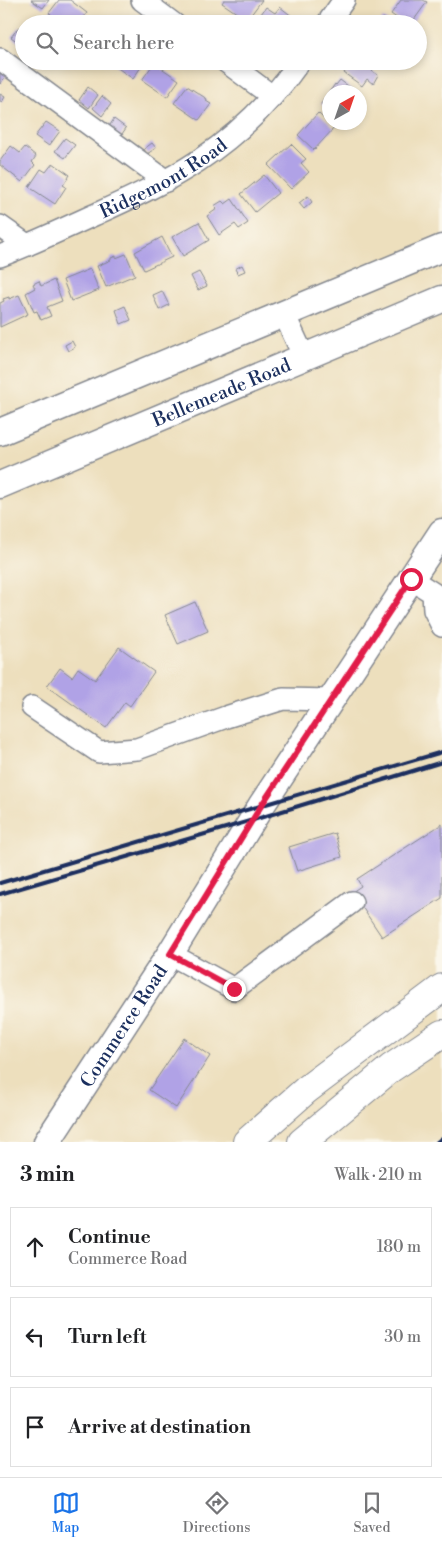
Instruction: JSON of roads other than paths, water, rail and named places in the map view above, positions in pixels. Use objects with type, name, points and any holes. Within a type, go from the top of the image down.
[{"type":"highway","points":[[247,1142],[306,1090],[442,988]]},
{"type":"highway","points":[[302,1142],[392,1068],[442,1034]]},
{"type":"main road","points":[[0,432],[442,248]]},
{"type":"main road","name":"Bellemeade Road","points":[[0,484],[442,299]]},
{"type":"main road","name":"Commerce Road","points":[[47,1142],[170,954],[261,806],[442,532]]},
{"type":"street","points":[[142,0],[162,15]]},
{"type":"street","points":[[333,15],[344,0]]},
{"type":"street","points":[[0,59],[166,181]]},
{"type":"street","points":[[237,70],[272,96]]},
{"type":"street","name":"Ridgemont Road","points":[[0,256],[27,246],[131,199],[199,161],[252,116],[272,96],[293,70]]},
{"type":"street","points":[[0,226],[27,246]]},
{"type":"street","points":[[284,314],[304,357]]},
{"type":"street","points":[[411,579],[438,593],[434,610],[442,626]]},
{"type":"street","points":[[32,707],[99,752],[137,749],[283,699],[332,700]]},
{"type":"street","points":[[170,954],[234,989],[352,902]]},
{"type":"railway","points":[[0,883],[442,752]]},
{"type":"railway","points":[[0,894],[442,762]]},
{"type":"railway","points":[[437,1142],[442,1138]]}]
